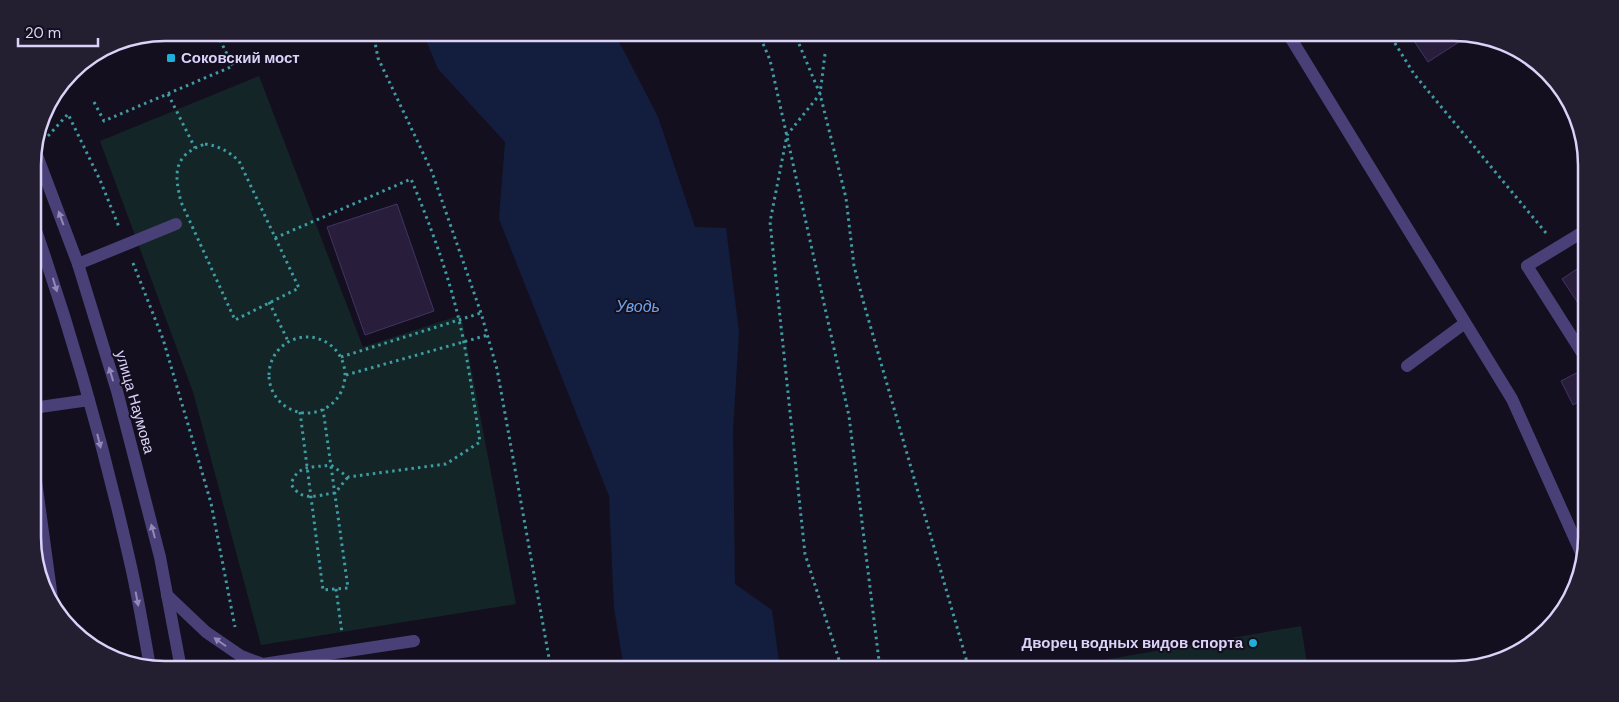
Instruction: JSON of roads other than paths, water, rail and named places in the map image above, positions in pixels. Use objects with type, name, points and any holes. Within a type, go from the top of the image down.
[{"type":"street","points":[[1293,41],[1512,399],[1578,545]]},
{"type":"street","name":"улица Наумова","points":[[42,168],[78,264],[117,391],[160,557],[179,661]]},
{"type":"street","points":[[78,264],[176,224]]},
{"type":"street","points":[[1578,235],[1527,266],[1578,346]]},
{"type":"street","points":[[42,247],[89,400],[130,563],[148,659]]},
{"type":"street","points":[[1407,366],[1466,323]]},
{"type":"street","points":[[41,407],[89,400]]},
{"type":"street","points":[[41,518],[50,581]]},
{"type":"street","points":[[168,595],[206,632],[251,661]]},
{"type":"street","points":[[298,661],[414,641]]},
{"type":"water","name":"Уводь","points":[[427,42],[618,42],[658,117],[695,227],[726,228],[739,332],[733,431],[735,584],[772,610],[779,661],[623,661],[614,608],[609,496],[499,219],[505,142],[438,69]]},
{"type":"place","name":"Соковский мост","points":[[171,58]]},
{"type":"place","name":"Дворец водных видов спорта","points":[[1253,643]]}]
